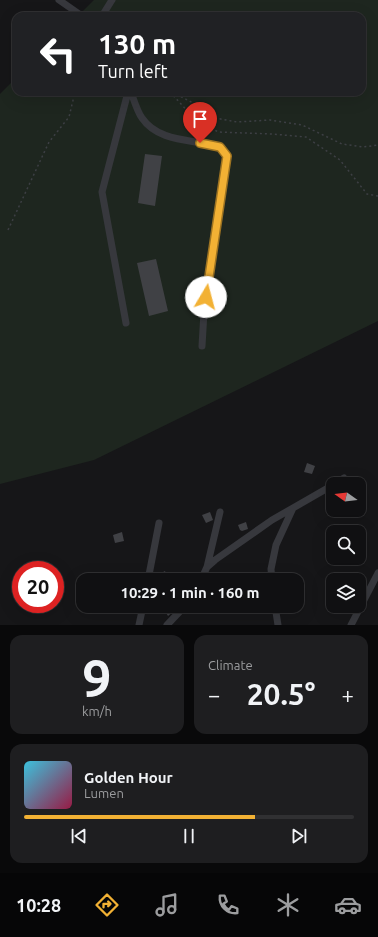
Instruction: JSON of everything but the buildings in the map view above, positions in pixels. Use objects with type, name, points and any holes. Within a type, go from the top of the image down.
[{"type":"street","points":[[59,0],[76,12]]},
{"type":"street","points":[[104,12],[112,0]]},
{"type":"street","points":[[126,323],[102,192],[129,96]]},
{"type":"street","points":[[132,96],[141,117],[149,127],[158,133],[220,147],[227,156],[204,312],[202,346]]},
{"type":"street","points":[[207,567],[272,520],[326,488]]},
{"type":"street","points":[[271,573],[276,544],[293,508]]},
{"type":"street","points":[[204,573],[207,567],[220,512]]},
{"type":"street","points":[[149,573],[159,523]]},
{"type":"street","points":[[351,625],[378,575]]},
{"type":"street","points":[[139,625],[142,613]]},
{"type":"street","points":[[167,625],[178,613]]},
{"type":"street","points":[[276,613],[278,625]]},
{"type":"path","points":[[8,230],[50,142],[69,117],[74,96]]},
{"type":"path","points":[[174,96],[192,116],[218,132],[306,137],[340,160],[367,194],[378,196]]},
{"type":"path","points":[[179,96],[194,103],[215,118],[237,122],[270,120],[302,124],[342,144],[364,147],[378,145]]},
{"type":"shaded area","points":[[94,0],[378,0],[378,321],[94,460],[0,484],[0,94],[12,82],[12,96],[366,96],[366,12],[82,12]]},
{"type":"route","points":[[200,143],[220,147],[227,156],[206,297]]}]
